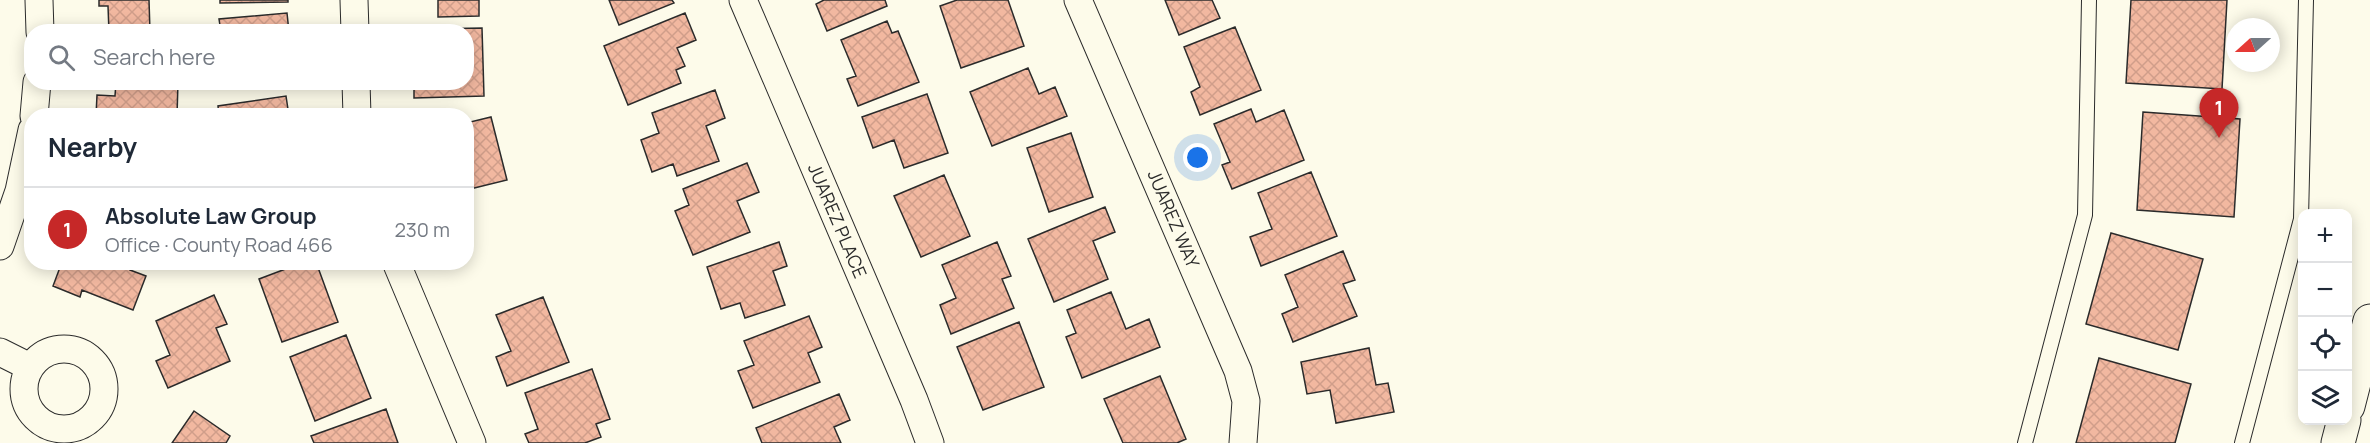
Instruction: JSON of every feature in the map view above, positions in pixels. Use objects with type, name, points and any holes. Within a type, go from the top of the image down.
[{"type":"main road","points":[[2352,391],[2370,321]]},
{"type":"main road","points":[[2338,443],[2343,425]]},
{"type":"street","points":[[39,0],[40,24]]},
{"type":"street","points":[[354,0],[354,24]]},
{"type":"street","name":"JUAREZ PLACE","points":[[743,0],[914,400],[930,443]]},
{"type":"street","name":"JUAREZ WAY","points":[[1078,0],[1238,371],[1246,400],[1244,443]]},
{"type":"street","points":[[35,108],[36,90]]},
{"type":"street","points":[[356,90],[357,108]]},
{"type":"street","points":[[0,246],[19,191],[24,168]]},
{"type":"street","points":[[399,270],[472,443]]},
{"type":"street","points":[[0,352],[30,367]]},
{"type":"lane","points":[[2025,443],[2085,215],[2089,0]]},
{"type":"lane","points":[[2242,443],[2301,219],[2306,0]]},
{"type":"building","points":[[99,0],[149,0],[150,24],[109,24],[108,6],[99,6]]},
{"type":"building","points":[[220,0],[288,0],[288,2],[220,3]]},
{"type":"building","points":[[438,0],[479,0],[479,16],[438,17]]},
{"type":"building","points":[[609,0],[672,0],[674,3],[619,25]]},
{"type":"building","points":[[824,0],[885,0],[887,6],[827,31],[816,4]]},
{"type":"building","points":[[957,0],[1008,0],[1024,46],[961,68],[940,6]]},
{"type":"building","points":[[1165,0],[1212,0],[1220,18],[1179,35]]},
{"type":"building","points":[[2131,0],[2227,0],[2222,89],[2126,83]]},
{"type":"building","points":[[287,13],[288,24],[220,24],[219,19]]},
{"type":"building","points":[[685,13],[696,40],[677,48],[685,66],[676,70],[681,83],[628,105],[604,46]]},
{"type":"building","points":[[887,21],[892,33],[898,31],[919,82],[858,106],[847,79],[856,76],[841,40]]},
{"type":"building","points":[[1235,27],[1261,90],[1200,115],[1191,92],[1200,87],[1184,47]]},
{"type":"building","points":[[474,28],[482,28],[484,96],[414,98],[414,90],[474,90]]},
{"type":"building","points":[[1028,68],[1039,94],[1055,87],[1067,116],[992,146],[970,92]]},
{"type":"building","points":[[115,90],[178,90],[177,108],[96,108],[97,95],[115,96]]},
{"type":"building","points":[[715,90],[725,118],[706,126],[719,161],[677,176],[673,164],[652,172],[641,140],[659,133],[652,113]]},
{"type":"building","points":[[927,94],[948,153],[904,168],[894,140],[873,148],[862,117]]},
{"type":"building","points":[[286,96],[288,108],[218,108],[218,106]]},
{"type":"building","points":[[1251,109],[1256,122],[1284,110],[1304,160],[1232,189],[1222,165],[1230,162],[1214,124]]},
{"type":"building","points":[[2143,112],[2240,119],[2234,217],[2137,210]]},
{"type":"building","points":[[491,117],[507,180],[474,188],[474,121]]},
{"type":"building","points":[[1071,133],[1093,197],[1049,212],[1027,148]]},
{"type":"building","points":[[747,163],[759,192],[737,201],[750,232],[693,255],[675,211],[689,205],[683,189]]},
{"type":"building","points":[[1311,172],[1337,236],[1261,266],[1250,237],[1272,229],[1258,193]]},
{"type":"building","points":[[944,175],[970,236],[921,257],[894,196]]},
{"type":"building","points":[[1105,207],[1115,232],[1093,241],[1108,279],[1054,302],[1028,239]]},
{"type":"building","points":[[2111,233],[2203,259],[2178,350],[2086,324]]},
{"type":"building","points":[[779,242],[787,266],[773,271],[785,305],[745,318],[740,303],[721,309],[707,267]]},
{"type":"building","points":[[997,242],[1011,276],[1002,279],[1014,308],[951,334],[940,305],[956,298],[942,265]]},
{"type":"building","points":[[1343,251],[1355,280],[1343,284],[1357,316],[1293,342],[1282,314],[1298,307],[1285,275]]},
{"type":"building","points":[[59,270],[130,270],[146,276],[133,310],[82,290],[80,297],[53,286]]},
{"type":"building","points":[[283,270],[319,270],[338,322],[282,342],[259,279]]},
{"type":"building","points":[[1111,292],[1126,329],[1149,319],[1160,347],[1082,378],[1066,337],[1076,333],[1067,310]]},
{"type":"building","points":[[214,295],[227,324],[216,328],[230,361],[168,388],[156,361],[170,355],[156,321]]},
{"type":"building","points":[[543,297],[569,362],[507,386],[496,357],[511,351],[496,315]]},
{"type":"building","points":[[809,316],[822,347],[808,353],[820,382],[753,408],[738,371],[754,365],[744,341]]},
{"type":"building","points":[[1019,322],[1044,387],[983,410],[957,347]]},
{"type":"building","points":[[346,335],[371,398],[315,421],[290,357]]},
{"type":"building","points":[[1369,348],[1376,385],[1388,383],[1394,412],[1336,423],[1330,390],[1307,394],[1301,362]]},
{"type":"building","points":[[2099,358],[2191,384],[2175,443],[2076,443]]},
{"type":"building","points":[[592,369],[610,419],[596,424],[601,437],[585,443],[529,443],[525,434],[538,429],[525,393]]},
{"type":"building","points":[[1160,376],[1186,439],[1177,443],[1123,443],[1104,399]]},
{"type":"building","points":[[839,394],[850,420],[834,427],[841,443],[762,443],[756,428]]},
{"type":"building","points":[[386,409],[398,443],[314,443],[311,436]]},
{"type":"building","points":[[194,411],[230,436],[226,443],[172,443]]},
{"type":"place","name":"Absolute Law Group","points":[[2219,138]]}]
